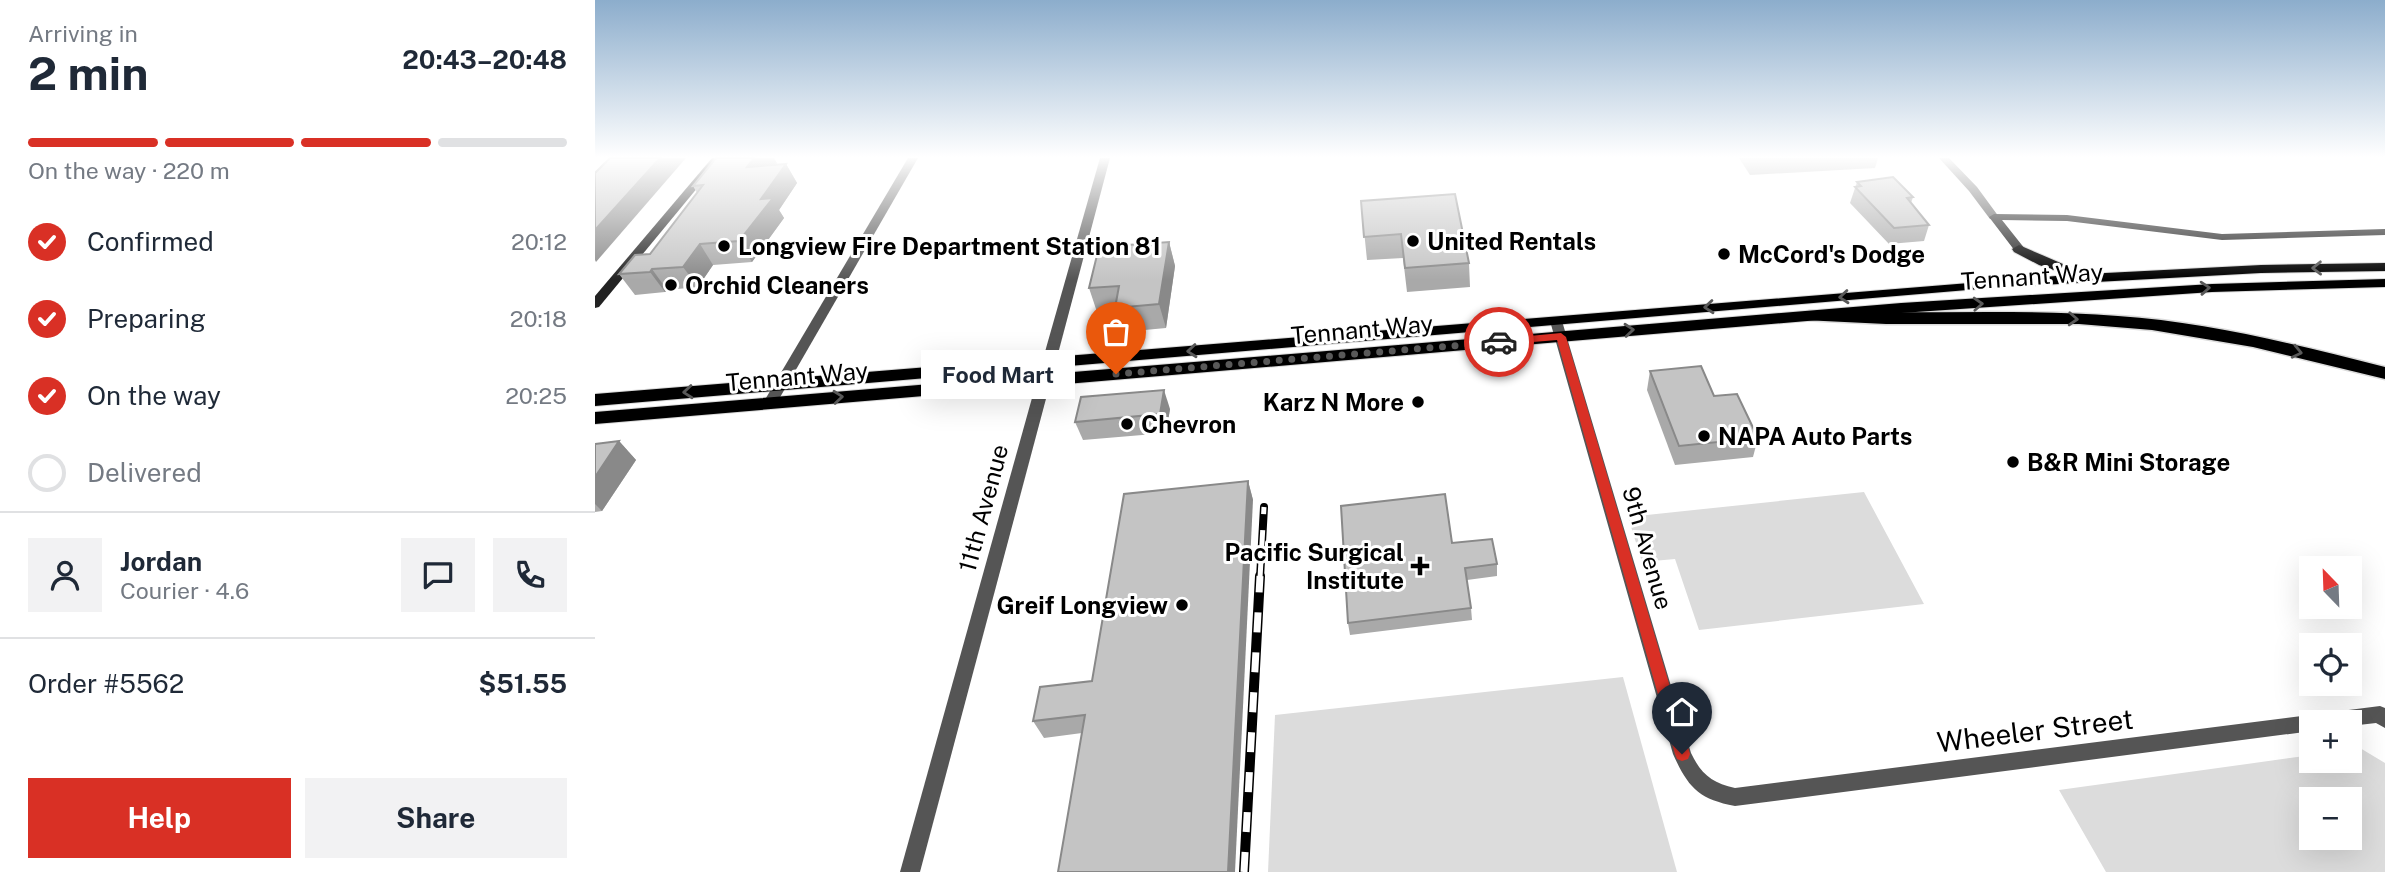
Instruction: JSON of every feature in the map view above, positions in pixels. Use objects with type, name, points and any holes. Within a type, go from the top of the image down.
[{"type":"highway","points":[[1808,316],[1875,320],[2053,318],[2117,321],[2181,328],[2251,341],[2385,373]]},
{"type":"main road","points":[[595,304],[683,199]]},
{"type":"main road","points":[[1994,217],[2067,218],[2222,237],[2385,232]]},
{"type":"main road","points":[[1994,217],[2019,249],[2070,272],[2096,278]]},
{"type":"main road","points":[[2003,283],[2017,272],[2021,263],[2019,249]]},
{"type":"main road","name":"Tennant Way","points":[[595,418],[1044,380],[2003,283],[2385,267]]},
{"type":"main road","name":"Tennant Way","points":[[595,400],[1049,362],[1558,329],[1808,316],[2212,288],[2385,283]]},
{"type":"street","points":[[770,403],[889,199]]},
{"type":"street","name":"11th Avenue","points":[[910,872],[1094,199]]},
{"type":"street","points":[[1980,199],[1994,217]]},
{"type":"street","name":"9th Avenue","points":[[1558,329],[1682,754],[1700,785]]},
{"type":"street","name":"Wheeler Street","points":[[1700,785],[1716,794],[1735,797],[2383,717]]},
{"type":"shaded area","points":[[1864,492],[1924,604],[1699,630],[1675,559],[1642,562],[1628,517]]},
{"type":"shaded area","points":[[1623,677],[1677,872],[1268,872],[1275,715]]},
{"type":"shaded area","points":[[2362,749],[2385,763],[2385,872],[2106,872],[2059,790],[2299,757],[2299,773],[2362,773]]},
{"type":"building","points":[[595,199],[623,199],[595,230]]},
{"type":"building","points":[[692,199],[772,199],[739,241],[700,244],[683,267],[619,274],[635,255],[650,254]]},
{"type":"building","points":[[1456,199],[1469,263],[1405,268],[1401,234],[1364,237],[1361,201]]},
{"type":"building","points":[[1866,199],[1908,199],[1929,225],[1894,228]]},
{"type":"building","points":[[1169,242],[1159,304],[1115,308],[1119,286],[1089,288],[1099,247]]},
{"type":"building","name":"NAPA Auto Parts","points":[[1701,366],[1714,396],[1737,394],[1758,438],[1679,446],[1650,371]]},
{"type":"building","points":[[1164,390],[1160,414],[1075,422],[1081,397]]},
{"type":"building","points":[[619,441],[595,477],[595,444]]},
{"type":"building","name":"Greif Longview","points":[[1248,481],[1228,872],[1058,872],[1085,715],[1033,721],[1040,687],[1092,681],[1124,494]]},
{"type":"building","name":"Pacific Surgical Institute","points":[[1445,494],[1452,543],[1492,539],[1497,564],[1465,568],[1471,608],[1348,623],[1341,506]]},
{"type":"railway","points":[[1260,578],[1264,507]]},
{"type":"railway","points":[[1244,872],[1260,576]]},
{"type":"way so far","points":[[1116,374],[1499,342]]},
{"type":"place","name":"United Rentals","points":[[1413,241]]},
{"type":"place","name":"Longview Fire Department Station 81","points":[[724,246]]},
{"type":"place","name":"McCord's Dodge","points":[[1724,254]]},
{"type":"place","name":"Orchid Cleaners","points":[[671,285]]},
{"type":"place","name":"Food Mart","points":[[1116,374]]},
{"type":"place","name":"Karz N More","points":[[1418,402]]},
{"type":"place","name":"Chevron","points":[[1127,424]]},
{"type":"place","name":"NAPA Auto Parts","points":[[1704,436]]},
{"type":"place","name":"B&R Mini Storage","points":[[2013,462]]},
{"type":"place","name":"Pacific Surgical Institute","points":[[1420,566]]},
{"type":"place","name":"Greif Longview","points":[[1182,605]]},
{"type":"route","points":[[1499,342],[1561,337],[1682,754]]}]
